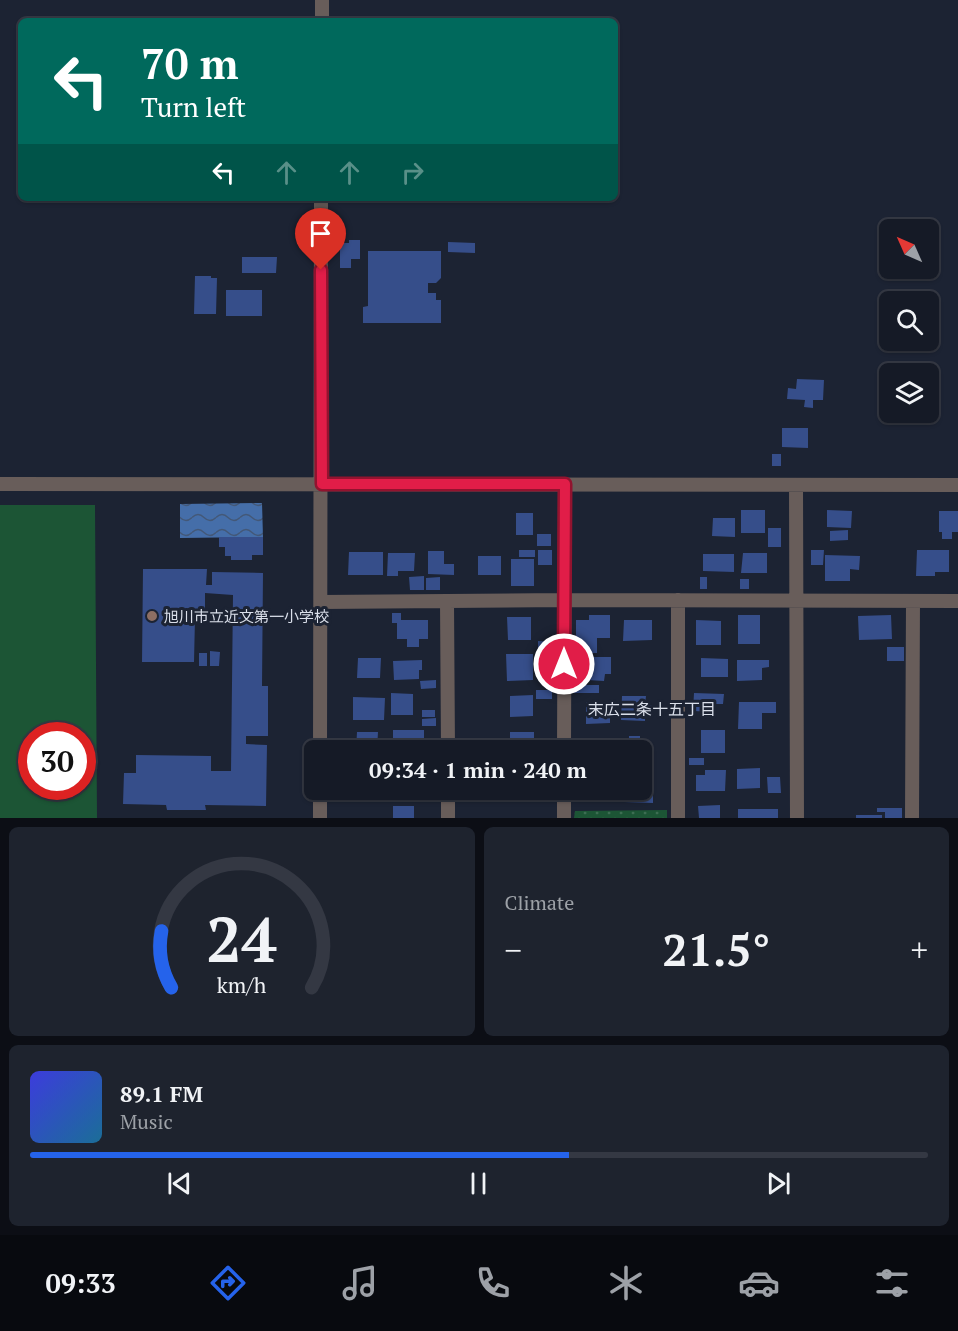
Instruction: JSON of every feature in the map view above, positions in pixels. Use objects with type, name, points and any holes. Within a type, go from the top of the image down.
[{"type":"street","points":[[322,0],[322,18]]},
{"type":"street","points":[[321,201],[321,740]]},
{"type":"street","points":[[0,484],[958,485]]},
{"type":"street","points":[[564,740],[565,484]]},
{"type":"street","points":[[796,485],[796,818]]},
{"type":"street","points":[[678,600],[678,818]]},
{"type":"street","points":[[321,602],[958,601]]},
{"type":"street","points":[[447,602],[448,740]]},
{"type":"street","points":[[912,818],[913,602]]},
{"type":"street","points":[[320,800],[320,818]]},
{"type":"street","points":[[448,800],[448,818]]},
{"type":"street","points":[[564,800],[564,818]]},
{"type":"green space","points":[[0,505],[95,505],[97,818],[0,818]]},
{"type":"green space","points":[[667,810],[667,818],[574,818],[575,811]]},
{"type":"water","points":[[262,503],[263,537],[180,538],[180,504]]},
{"type":"building","points":[[349,240],[360,240],[360,259],[351,259],[351,268],[340,268],[340,243],[349,243]]},
{"type":"building","points":[[448,242],[475,243],[475,253],[448,252]]},
{"type":"building","points":[[368,251],[441,251],[441,278],[436,283],[428,283],[428,293],[436,293],[436,300],[441,300],[441,323],[363,323],[363,307],[368,306]]},
{"type":"building","points":[[242,257],[277,257],[276,273],[242,273]]},
{"type":"building","points":[[195,276],[217,278],[216,314],[194,314]]},
{"type":"building","points":[[226,290],[262,290],[262,316],[226,316]]},
{"type":"building","points":[[797,379],[824,380],[823,400],[813,400],[813,408],[804,407],[805,400],[787,399],[788,388],[796,389]]},
{"type":"building","points":[[782,428],[808,428],[808,448],[782,447]]},
{"type":"building","points":[[772,454],[781,454],[781,466],[772,466]]},
{"type":"building","points":[[741,510],[765,510],[765,533],[741,533]]},
{"type":"building","points":[[827,510],[852,511],[851,528],[827,527]]},
{"type":"building","points":[[939,511],[958,511],[958,532],[952,532],[952,539],[942,539],[942,532],[939,532]]},
{"type":"building","points":[[516,513],[533,513],[533,535],[516,535]]},
{"type":"building","points":[[713,518],[735,518],[735,537],[712,536]]},
{"type":"building","points":[[768,528],[781,528],[781,547],[768,547]]},
{"type":"building","points":[[848,530],[848,540],[830,541],[830,531]]},
{"type":"building","points":[[537,534],[551,534],[551,546],[537,546]]},
{"type":"building","points":[[219,537],[263,537],[263,555],[252,555],[252,560],[231,560],[231,556],[225,556],[225,547],[219,547]]},
{"type":"building","points":[[519,550],[535,550],[535,557],[519,557]]},
{"type":"building","points":[[538,550],[552,550],[552,565],[538,565]]},
{"type":"building","points":[[811,550],[824,550],[823,565],[811,565]]},
{"type":"building","points":[[917,550],[949,550],[949,572],[935,572],[935,576],[916,576]]},
{"type":"building","points":[[428,551],[444,551],[444,564],[454,564],[454,575],[428,574]]},
{"type":"building","points":[[349,552],[383,552],[383,575],[348,575]]},
{"type":"building","points":[[388,553],[415,553],[414,571],[398,571],[398,576],[387,576]]},
{"type":"building","points":[[743,553],[767,553],[767,573],[741,573]]},
{"type":"building","points":[[703,554],[734,554],[734,572],[703,571]]},
{"type":"building","points":[[825,555],[860,556],[859,570],[850,569],[850,581],[825,581]]},
{"type":"building","points":[[478,556],[501,556],[501,575],[478,575]]},
{"type":"building","points":[[511,559],[534,559],[534,586],[511,586]]},
{"type":"building","points":[[143,569],[207,569],[206,585],[212,585],[212,572],[263,573],[262,686],[268,686],[268,736],[246,736],[246,744],[267,745],[266,806],[205,805],[206,810],[167,810],[166,805],[123,804],[124,773],[136,773],[136,755],[211,756],[211,771],[231,771],[233,595],[205,593],[205,618],[195,618],[194,662],[142,662]]},
{"type":"building","points":[[424,576],[424,590],[410,590],[409,577]]},
{"type":"building","points":[[440,577],[440,590],[426,590],[426,578]]},
{"type":"building","points":[[700,577],[707,577],[707,589],[700,589]]},
{"type":"building","points":[[740,579],[749,579],[749,589],[740,589]]},
{"type":"building","points":[[392,613],[401,613],[401,620],[428,620],[428,639],[419,639],[419,647],[407,647],[407,639],[397,639],[397,623],[392,623]]},
{"type":"building","points":[[589,615],[610,615],[610,638],[597,638],[597,653],[576,653],[576,620],[589,620]]},
{"type":"building","points":[[738,615],[760,615],[760,644],[738,644]]},
{"type":"building","points":[[891,615],[892,639],[859,640],[858,616]]},
{"type":"building","points":[[507,617],[531,617],[531,640],[508,640]]},
{"type":"building","points":[[624,620],[652,620],[652,640],[623,641]]},
{"type":"building","points":[[696,620],[721,621],[721,645],[696,645]]},
{"type":"building","points":[[538,641],[554,642],[553,649],[538,648]]},
{"type":"building","points":[[887,647],[904,647],[904,661],[887,661]]},
{"type":"building","points":[[210,651],[220,652],[219,666],[210,666]]},
{"type":"building","points":[[199,653],[207,653],[207,666],[199,666]]},
{"type":"building","points":[[537,653],[551,653],[551,668],[537,667]]},
{"type":"building","points":[[506,654],[533,654],[533,680],[507,681]]},
{"type":"building","points":[[588,657],[611,657],[611,674],[605,674],[604,681],[587,680]]},
{"type":"building","points":[[358,658],[381,658],[380,678],[357,678]]},
{"type":"building","points":[[701,658],[728,659],[728,677],[701,677]]},
{"type":"building","points":[[422,660],[419,679],[394,680],[393,661]]},
{"type":"building","points":[[737,660],[769,660],[769,667],[762,668],[762,680],[737,681]]},
{"type":"building","points":[[436,680],[436,688],[421,689],[420,681]]},
{"type":"building","points":[[573,685],[599,685],[599,693],[573,693]]},
{"type":"building","points":[[536,690],[552,690],[552,699],[536,699]]},
{"type":"building","points":[[391,693],[413,694],[413,715],[391,715]]},
{"type":"building","points":[[694,693],[724,694],[723,704],[716,704],[716,712],[693,711]]},
{"type":"building","points":[[533,695],[533,716],[510,717],[510,696]]},
{"type":"building","points":[[622,696],[646,696],[645,705],[652,705],[652,714],[645,713],[645,721],[621,720]]},
{"type":"building","points":[[353,697],[385,698],[384,720],[353,720]]},
{"type":"building","points":[[586,702],[610,702],[610,723],[586,724]]},
{"type":"building","points":[[739,702],[776,702],[776,713],[762,713],[762,729],[738,729]]},
{"type":"building","points":[[422,710],[435,710],[435,717],[422,717]]},
{"type":"building","points":[[436,718],[436,726],[422,726],[422,719]]},
{"type":"building","points":[[393,730],[424,730],[424,740],[393,740]]},
{"type":"building","points":[[701,730],[725,730],[725,753],[701,753]]},
{"type":"building","points":[[357,732],[378,732],[378,740],[357,740]]},
{"type":"building","points":[[510,732],[534,732],[534,740],[510,740]]},
{"type":"building","points":[[629,736],[640,736],[640,739],[644,740],[621,740],[621,738],[629,738]]},
{"type":"building","points":[[689,758],[704,758],[704,765],[689,765]]},
{"type":"building","points":[[760,768],[760,788],[737,789],[737,769]]},
{"type":"building","points":[[705,770],[726,770],[725,791],[696,791],[696,775],[705,775]]},
{"type":"building","points":[[767,777],[780,777],[781,793],[768,793]]},
{"type":"building","points":[[653,780],[653,803],[624,802],[624,800],[652,800]]},
{"type":"building","points":[[588,800],[613,800],[613,801]]},
{"type":"building","points":[[720,805],[720,818],[699,818],[698,806]]},
{"type":"building","points":[[393,806],[414,806],[414,818],[393,818]]},
{"type":"building","points":[[877,808],[902,808],[902,818],[885,818],[885,812],[877,812]]},
{"type":"building","points":[[738,809],[778,809],[778,818],[738,818]]},
{"type":"building","points":[[856,815],[882,815],[882,818],[856,818]]},
{"type":"place","name":"旭川市立近文第一小学校","points":[[152,616]]},
{"type":"district","name":"末広二条十五丁目","points":[[652,709]]},
{"type":"route","points":[[321,270],[322,484],[565,484],[564,664]]}]
